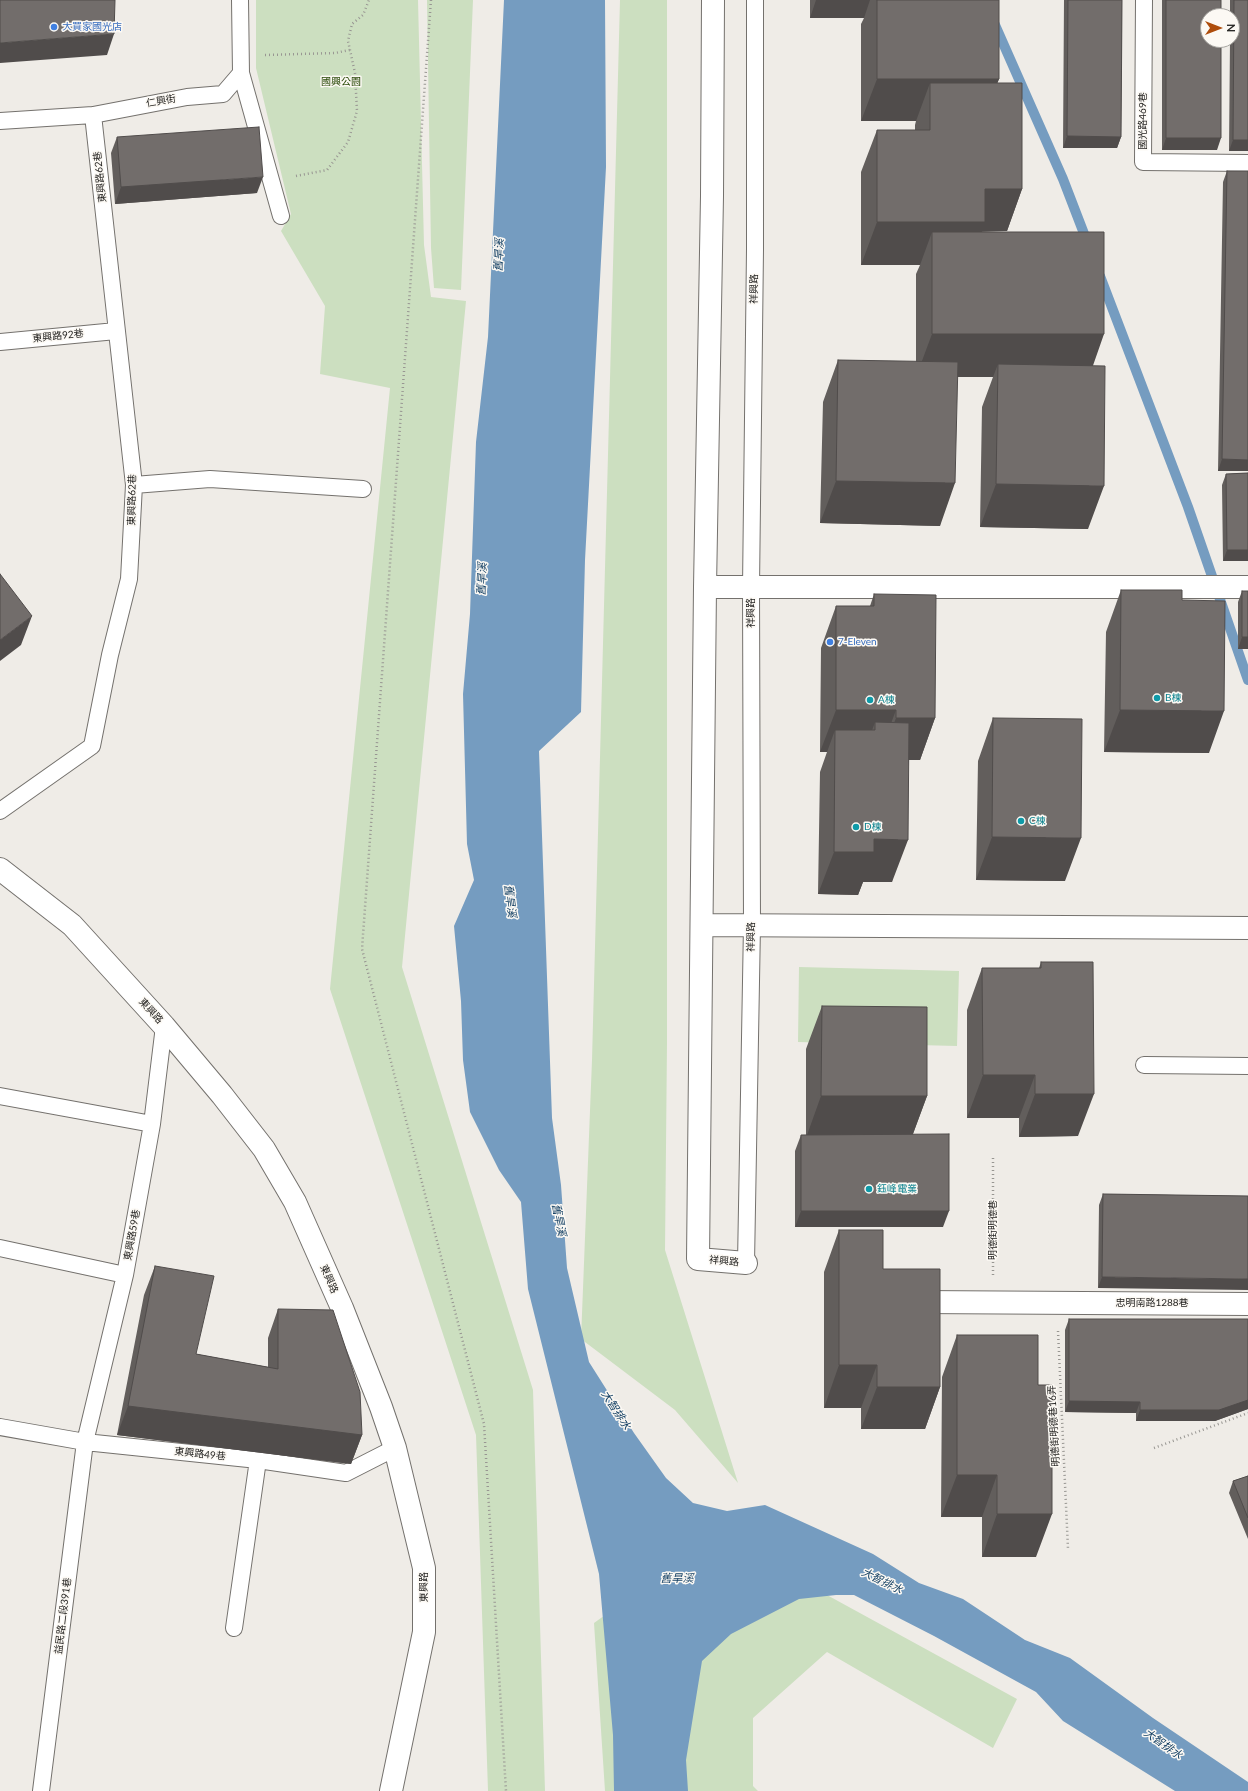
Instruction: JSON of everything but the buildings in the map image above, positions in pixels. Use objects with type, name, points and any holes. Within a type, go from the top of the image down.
[{"type":"street","name":"祥興路","points":[[713,0],[712,204],[698,1259],[746,1263]]},
{"type":"street","points":[[706,587],[1248,587]]},
{"type":"street","name":"東興路","points":[[0,870],[72,925],[164,1026],[264,1148],[295,1202],[342,1308],[381,1407],[395,1448],[424,1568],[424,1632],[391,1791]]},
{"type":"street","points":[[702,925],[1248,928]]},
{"type":"street","points":[[919,1302],[1057,1303]]},
{"type":"street","name":"忠明南路1288巷","points":[[1057,1303],[1248,1304]]},
{"type":"lane","points":[[240,0],[241,73],[281,216]]},
{"type":"lane","name":"祥興路","points":[[746,1263],[752,925],[751,587],[755,257],[755,0]]},
{"type":"lane","name":"國光路469巷","points":[[1144,0],[1143,162],[1248,163]]},
{"type":"lane","name":"仁興街","points":[[0,121],[93,115],[187,96],[223,94],[241,73]]},
{"type":"lane","name":"東興路62巷","points":[[0,811],[92,746],[110,655],[129,579],[134,485],[93,115]]},
{"type":"lane","name":"東興路92巷","points":[[0,342],[116,330]]},
{"type":"lane","points":[[134,485],[210,479],[363,489]]},
{"type":"lane","name":"東興路59巷","points":[[85,1442],[125,1275],[152,1124],[164,1026]]},
{"type":"lane","points":[[1144,1065],[1248,1066]]},
{"type":"lane","points":[[0,1096],[152,1124]]},
{"type":"lane","points":[[0,1248],[125,1275]]},
{"type":"lane","name":"東興路49巷","points":[[0,1427],[85,1442],[258,1460],[346,1473],[395,1448]]},
{"type":"lane","name":"益民路二段391巷","points":[[41,1791],[85,1442]]},
{"type":"lane","points":[[234,1628],[258,1460]]},
{"type":"path","points":[[270,176],[286,179],[327,170],[348,142],[357,111],[355,73],[348,42],[352,24],[363,15],[369,0]]},
{"type":"path","points":[[431,0],[362,949],[484,1424],[506,1791]]},
{"type":"path","points":[[241,56],[335,53],[350,50]]},
{"type":"path","name":"明德街明德巷","points":[[992,1302],[993,1157]]},
{"type":"path","name":"明德街明德巷16弄","points":[[1057,1303],[1068,1549]]},
{"type":"path","points":[[1154,1448],[1248,1413]]},
{"type":"green space","name":"國興公園","points":[[256,0],[418,0],[424,245],[431,297],[466,301],[402,967],[533,1390],[545,1791],[488,1791],[476,1435],[330,989],[390,388],[320,374],[325,306],[281,231],[291,214],[256,68]]},
{"type":"green space","points":[[427,0],[473,0],[461,290],[434,288],[431,248]]},
{"type":"green space","points":[[620,0],[667,0],[667,1043],[665,1250],[738,1483],[675,1410],[581,1339],[592,1060]]},
{"type":"green space","points":[[799,967],[959,971],[957,1046],[798,1042]]},
{"type":"green space","points":[[690,1554],[816,1589],[1017,1699],[993,1748],[827,1652],[753,1718],[753,1786],[758,1791],[605,1791],[594,1623]]},
{"type":"water","name":"舊旱溪","points":[[504,0],[605,0],[606,167],[585,560],[581,712],[539,751],[552,1118],[561,1185],[567,1268],[589,1362],[634,1433],[666,1478],[693,1503],[727,1511],[765,1505],[873,1554],[919,1583],[963,1599],[1025,1640],[1070,1658],[1153,1718],[1248,1782],[1248,1791],[1175,1791],[1063,1721],[1036,1692],[934,1636],[854,1595],[836,1595],[799,1599],[731,1634],[702,1661],[686,1760],[688,1791],[614,1791],[613,1735],[599,1574],[528,1289],[521,1202],[499,1170],[470,1112],[463,1060],[461,1001],[454,926],[474,880],[467,844],[463,694],[470,614],[476,442],[488,337]]},
{"type":"waterway","points":[[984,0],[1063,179],[1088,244]]},
{"type":"waterway","points":[[1100,276],[1188,507],[1248,680]]},
{"type":"place","name":"大買家國光店","points":[[54,27]]},
{"type":"place","name":"7-Eleven","points":[[830,642]]},
{"type":"place","name":"B棟","points":[[1157,698]]},
{"type":"place","name":"A棟","points":[[870,700]]},
{"type":"place","name":"C棟","points":[[1021,821]]},
{"type":"place","name":"D棟","points":[[856,827]]},
{"type":"place","name":"鈺峰電業","points":[[869,1189]]},
{"type":"water label","name":"大智排水","points":[[616,1410]]},
{"type":"water label","name":"大智排水","points":[[882,1581]]},
{"type":"water label","name":"大智排水","points":[[1163,1744]]}]
